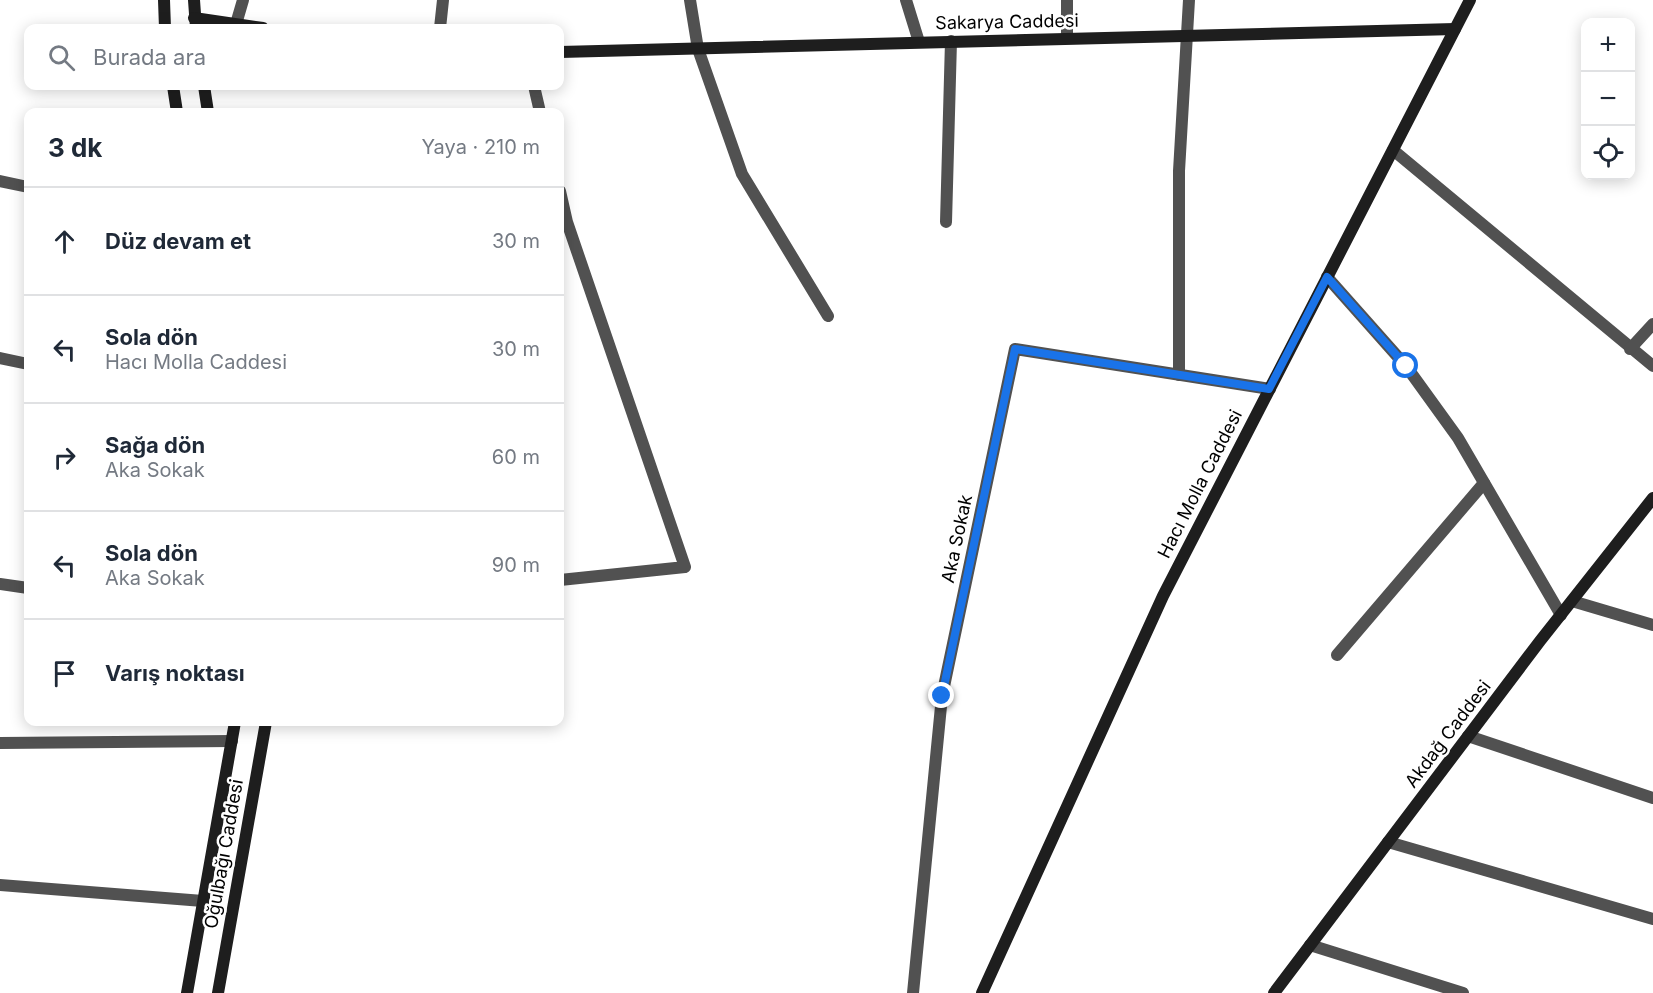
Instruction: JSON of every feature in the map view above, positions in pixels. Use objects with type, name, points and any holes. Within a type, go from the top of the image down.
[{"type":"street","points":[[164,0],[165,24]]},
{"type":"street","points":[[194,0],[195,23],[236,24],[243,0]]},
{"type":"street","points":[[440,24],[443,0]]},
{"type":"street","points":[[690,0],[698,49],[742,174],[828,316]]},
{"type":"street","points":[[906,0],[919,42]]},
{"type":"street","points":[[1067,0],[1067,38]]},
{"type":"street","points":[[1179,375],[1179,171],[1189,0]]},
{"type":"street","name":"Hacı Molla Caddesi","points":[[982,993],[1163,596],[1470,0]]},
{"type":"street","name":"Sakarya Caddesi","points":[[564,52],[1455,28]]},
{"type":"street","points":[[946,222],[951,41]]},
{"type":"street","points":[[174,90],[176,108]]},
{"type":"street","points":[[205,90],[207,108]]},
{"type":"street","points":[[535,90],[539,108]]},
{"type":"street","points":[[1393,150],[1653,366]]},
{"type":"street","points":[[0,181],[24,186]]},
{"type":"street","points":[[564,209],[685,567],[564,580]]},
{"type":"street","points":[[1327,277],[1406,366],[1458,438],[1561,615]]},
{"type":"street","points":[[1630,349],[1653,324]]},
{"type":"street","name":"Aka Sokak","points":[[913,993],[942,696],[1015,349],[1269,389]]},
{"type":"street","points":[[0,358],[24,363]]},
{"type":"street","points":[[1337,655],[1484,483]]},
{"type":"street","name":"Akdağ Caddesi","points":[[1274,993],[1468,736],[1653,498]]},
{"type":"street","points":[[0,584],[24,587]]},
{"type":"street","points":[[1572,601],[1653,625]]},
{"type":"street","name":"Oğulbağı Caddesi","points":[[187,993],[234,726]]},
{"type":"street","name":"Oğulbağı Caddesi","points":[[218,993],[265,726]]},
{"type":"street","points":[[1468,736],[1653,798]]},
{"type":"street","points":[[0,743],[232,741]]},
{"type":"street","points":[[1388,842],[1653,919]]},
{"type":"street","points":[[0,885],[203,901]]},
{"type":"street","points":[[1310,945],[1463,993]]},
{"type":"route","points":[[942,696],[1015,349],[1269,389],[1327,277],[1406,366]]}]
